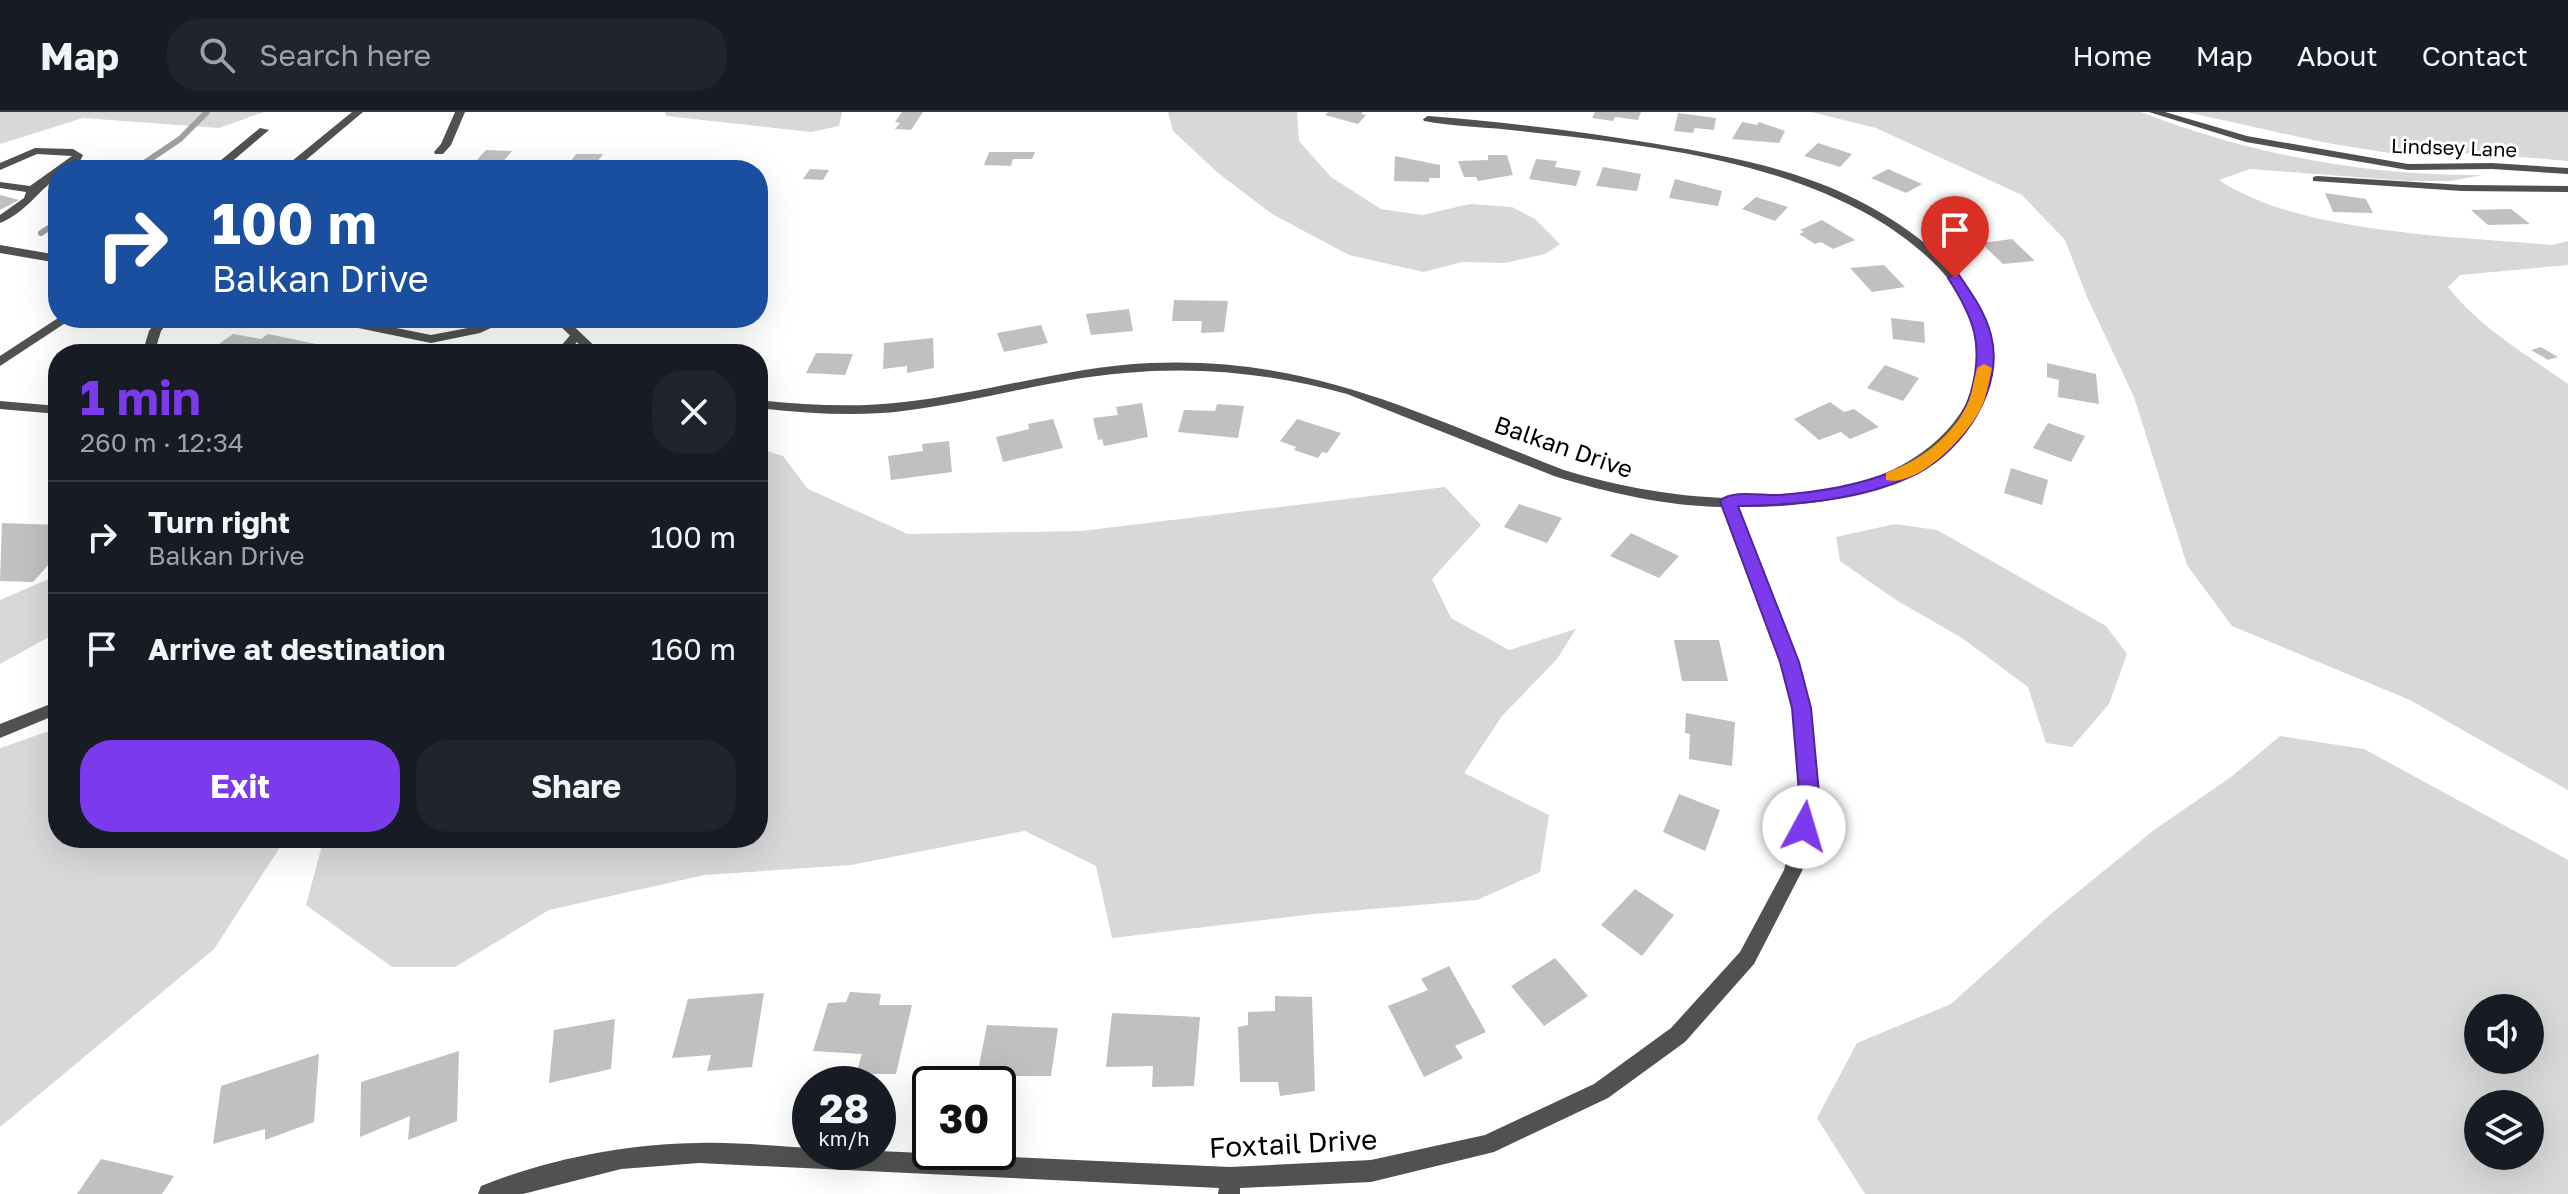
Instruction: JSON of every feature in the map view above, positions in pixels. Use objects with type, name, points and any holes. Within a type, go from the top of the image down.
[{"type":"street","points":[[299,160],[358,112]]},
{"type":"street","points":[[439,152],[446,145],[460,112]]},
{"type":"street","name":"Lindsey Lane","points":[[2154,112],[2246,139],[2408,167],[2492,166],[2568,171]]},
{"type":"street","name":"Balkan Drive","points":[[768,405],[803,409],[878,409],[980,395],[1066,376],[1124,368],[1218,366],[1333,385],[1392,405],[1563,474],[1622,492],[1675,500],[1728,501],[1780,500],[1860,488],[1914,469],[1948,443],[1975,405],[1984,370],[1984,338],[1973,306],[1955,278],[1923,246],[1883,217],[1843,196],[1749,163],[1542,128],[1428,119]]},
{"type":"street","points":[[227,160],[264,130]]},
{"type":"street","points":[[0,167],[35,151],[78,155],[76,160]]},
{"type":"street","points":[[0,220],[29,200],[32,190],[48,179]]},
{"type":"street","points":[[2317,179],[2462,188],[2568,189]]},
{"type":"street","points":[[0,185],[32,190]]},
{"type":"street","points":[[0,249],[48,257]]},
{"type":"street","points":[[0,362],[52,328]]},
{"type":"street","points":[[378,328],[431,339],[481,328]]},
{"type":"street","points":[[568,328],[585,344]]},
{"type":"street","points":[[569,344],[576,336]]},
{"type":"street","points":[[0,405],[48,409]]},
{"type":"street","name":"Foxtail Drive","points":[[489,1194],[536,1179],[621,1159],[699,1153],[1230,1186],[1371,1171],[1487,1145],[1601,1091],[1678,1035],[1747,958],[1793,871],[1810,804],[1802,708],[1789,662],[1728,501]]},
{"type":"street","points":[[0,731],[48,711]]},
{"type":"shaded area","points":[[0,112],[264,112],[219,128],[83,118],[0,144]]},
{"type":"shaded area","points":[[665,112],[842,112],[839,126],[811,132],[666,116]]},
{"type":"shaded area","points":[[1168,112],[1297,112],[1299,141],[1331,177],[1381,209],[1422,215],[1470,204],[1512,207],[1535,219],[1560,244],[1545,254],[1505,263],[1462,262],[1424,272],[1349,255],[1272,214],[1218,173],[1173,131]]},
{"type":"shaded area","points":[[1811,112],[2141,112],[2223,140],[2308,160],[2395,171],[2482,175],[2451,181],[2408,181],[2250,169],[2219,180],[2253,198],[2291,212],[2334,222],[2425,235],[2552,245],[2568,241],[2568,265],[2460,275],[2448,287],[2489,328],[2568,384],[2568,790],[2410,700],[2232,626],[2187,565],[2134,397],[2087,297],[2065,240],[2022,195],[1876,128]]},
{"type":"shaded area","points":[[2186,112],[2568,112],[2568,161],[2475,153],[2408,156],[2327,143]]},
{"type":"shaded area","points":[[768,451],[783,456],[808,489],[908,534],[1081,531],[1445,487],[1481,525],[1432,579],[1451,618],[1509,650],[1576,629],[1557,659],[1502,716],[1464,773],[1549,815],[1540,872],[1477,900],[1314,914],[1112,938],[1096,866],[1025,831],[851,865],[704,875],[549,910],[455,967],[392,967],[306,905],[321,848],[768,848]]},
{"type":"shaded area","points":[[1895,524],[1937,530],[2106,626],[2127,654],[2109,704],[2072,747],[2046,743],[2028,687],[1962,638],[1896,600],[1840,561],[1836,537]]},
{"type":"shaded area","points":[[48,579],[48,638],[0,664],[0,600]]},
{"type":"shaded area","points":[[48,731],[48,848],[280,848],[214,949],[0,1127],[0,748]]},
{"type":"shaded area","points":[[2280,736],[2364,749],[2568,860],[2568,1194],[1865,1194],[1817,1118],[1857,1043],[1951,1004],[2052,913],[2154,830],[2231,777]]},
{"type":"building","points":[[902,112],[923,112],[911,130],[895,129],[900,123],[895,122]]},
{"type":"building","points":[[1328,112],[1363,112],[1361,114],[1366,115],[1358,124],[1325,115]]},
{"type":"building","points":[[1595,112],[1641,112],[1638,120],[1615,117],[1613,121],[1592,118]]},
{"type":"building","points":[[1678,113],[1716,118],[1714,130],[1695,128],[1693,133],[1674,131]]},
{"type":"building","points":[[1742,122],[1757,125],[1759,122],[1785,131],[1779,143],[1732,139]]},
{"type":"building","points":[[1818,143],[1852,154],[1840,167],[1804,156]]},
{"type":"building","points":[[486,150],[512,151],[504,160],[477,160]]},
{"type":"building","points":[[989,152],[1035,152],[1032,159],[1013,159],[1011,166],[984,165]]},
{"type":"building","points":[[576,154],[603,154],[599,160],[572,160]]},
{"type":"building","points":[[1488,155],[1507,155],[1513,175],[1478,181],[1476,177],[1464,177],[1458,161],[1488,160]]},
{"type":"building","points":[[1395,156],[1440,165],[1440,178],[1429,178],[1429,182],[1394,181]]},
{"type":"building","points":[[1536,159],[1557,161],[1555,167],[1581,171],[1576,186],[1529,179]]},
{"type":"building","points":[[1603,167],[1641,174],[1637,191],[1596,186]]},
{"type":"building","points":[[810,169],[829,170],[823,180],[803,179]]},
{"type":"building","points":[[1888,169],[1922,184],[1906,193],[1871,178]]},
{"type":"building","points":[[1675,179],[1722,191],[1718,206],[1669,198]]},
{"type":"building","points":[[2325,193],[2366,199],[2373,213],[2333,212]]},
{"type":"building","points":[[0,195],[19,200],[0,210]]},
{"type":"building","points":[[1756,197],[1788,207],[1775,221],[1742,209]]},
{"type":"building","points":[[1953,198],[1982,216],[1959,224],[1929,206]]},
{"type":"building","points":[[2511,209],[2530,224],[2488,225],[2471,210]]},
{"type":"building","points":[[1822,220],[1855,240],[1833,249],[1821,242],[1815,244],[1799,234],[1804,232],[1800,230]]},
{"type":"building","points":[[2012,239],[2035,261],[2003,264],[1981,243]]},
{"type":"building","points":[[1884,265],[1905,287],[1872,292],[1850,268]]},
{"type":"building","points":[[1174,300],[1228,301],[1224,332],[1201,333],[1202,321],[1172,321]]},
{"type":"building","points":[[1129,309],[1133,331],[1091,335],[1086,314]]},
{"type":"building","points":[[1891,318],[1924,322],[1925,343],[1893,339]]},
{"type":"building","points":[[1041,325],[1048,343],[1004,352],[997,333]]},
{"type":"building","points":[[233,334],[261,339],[268,334],[316,344],[219,344]]},
{"type":"building","points":[[933,338],[934,368],[907,373],[907,366],[883,369],[884,343]]},
{"type":"building","points":[[2541,347],[2558,357],[2548,360],[2531,350]]},
{"type":"building","points":[[816,353],[853,354],[845,375],[806,373]]},
{"type":"building","points":[[2047,363],[2096,374],[2099,404],[2058,397],[2059,380],[2047,377]]},
{"type":"building","points":[[1885,365],[1919,378],[1903,401],[1867,388]]},
{"type":"building","points":[[1830,402],[1844,412],[1854,409],[1879,427],[1850,439],[1841,432],[1819,440],[1794,419]]},
{"type":"building","points":[[1142,403],[1148,437],[1104,446],[1102,439],[1098,440],[1093,418],[1118,415],[1116,407]]},
{"type":"building","points":[[1217,404],[1244,406],[1238,438],[1178,432],[1184,410],[1215,411]]},
{"type":"building","points":[[1053,419],[1063,448],[1003,462],[996,437],[1029,429],[1028,424]]},
{"type":"building","points":[[1297,419],[1341,433],[1327,453],[1322,452],[1318,458],[1294,450],[1296,447],[1280,441]]},
{"type":"building","points":[[2048,423],[2085,436],[2071,462],[2033,448]]},
{"type":"building","points":[[949,441],[952,472],[891,480],[888,456],[923,451],[922,444]]},
{"type":"building","points":[[2011,468],[2048,480],[2042,505],[2004,493]]},
{"type":"building","points":[[1519,504],[1562,518],[1547,543],[1504,527]]},
{"type":"building","points":[[2,523],[48,525],[48,565],[33,582],[0,581]]},
{"type":"building","points":[[1631,533],[1679,556],[1659,578],[1610,556]]},
{"type":"building","points":[[1674,640],[1719,640],[1728,681],[1682,681]]},
{"type":"building","points":[[1686,713],[1735,722],[1732,766],[1689,759],[1690,734],[1685,733]]},
{"type":"building","points":[[1679,794],[1720,810],[1705,851],[1663,832]]},
{"type":"building","points":[[1635,889],[1674,915],[1642,956],[1601,925]]},
{"type":"building","points":[[1555,958],[1588,996],[1544,1026],[1511,986]]},
{"type":"building","points":[[1449,966],[1486,1032],[1455,1046],[1463,1058],[1424,1077],[1388,1006],[1428,990],[1421,979]]},
{"type":"building","points":[[850,992],[881,994],[879,1005],[912,1005],[896,1074],[896,1066],[858,1066],[862,1054],[813,1051],[828,1003],[846,1002]]},
{"type":"building","points":[[764,993],[752,1067],[707,1071],[711,1055],[672,1058],[688,999]]},
{"type":"building","points":[[1275,996],[1312,997],[1315,1091],[1280,1096],[1278,1082],[1240,1082],[1238,1027],[1248,1025],[1248,1012],[1275,1011]]},
{"type":"building","points":[[1112,1013],[1200,1017],[1194,1086],[1152,1087],[1153,1066],[1106,1067]]},
{"type":"building","points":[[615,1019],[611,1069],[549,1083],[554,1030]]},
{"type":"building","points":[[987,1025],[1058,1028],[1051,1076],[1016,1076],[1016,1066],[979,1066]]},
{"type":"building","points":[[459,1051],[457,1121],[408,1140],[410,1116],[360,1137],[361,1082]]},
{"type":"building","points":[[319,1054],[314,1122],[265,1140],[265,1129],[213,1144],[221,1086]]},
{"type":"building","points":[[101,1159],[174,1176],[162,1194],[77,1194]]},
{"type":"waterway","points":[[149,160],[180,139],[207,112]]},
{"type":"waterway","points":[[41,233],[48,228]]},
{"type":"slow traffic","points":[[1892,477],[1914,469],[1948,443],[1975,405],[1984,368]]},
{"type":"route","points":[[1804,827],[1810,804],[1802,708],[1789,662],[1728,501],[1780,500],[1860,488],[1914,469],[1948,443],[1975,405],[1984,370],[1984,338],[1973,306],[1955,278]]}]
